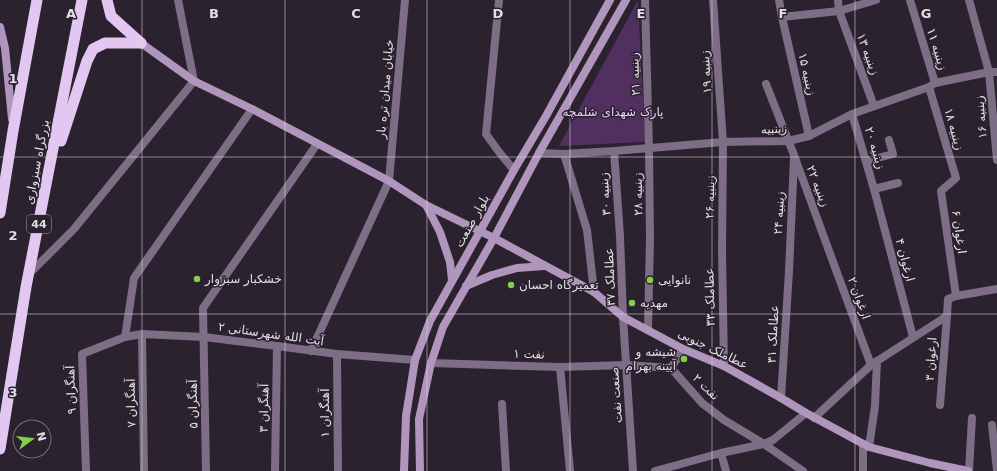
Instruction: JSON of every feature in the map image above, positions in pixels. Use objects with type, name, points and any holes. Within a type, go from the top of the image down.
[{"type":"highway","points":[[0,213],[13,131],[37,0]]},
{"type":"highway","name":"بزرگراه سبزواری","points":[[0,448],[29,274],[82,0]]},
{"type":"highway","points":[[107,0],[111,16],[141,43]]},
{"type":"highway","points":[[46,185],[87,61],[93,49],[106,43],[141,43]]},
{"type":"main road","name":"بلوار صنعت","points":[[404,471],[406,416],[415,360],[430,320],[610,0]]},
{"type":"main road","points":[[420,471],[419,419],[431,363],[443,327],[626,0]]},
{"type":"main road","points":[[0,27],[6,48],[13,131]]},
{"type":"main road","name":"عطاملک جنوبی","points":[[141,43],[194,81],[389,181],[426,205],[494,238],[594,292],[623,317],[683,349],[724,366],[866,446],[931,467]]},
{"type":"main road","points":[[546,116],[557,122]]},
{"type":"main road","points":[[426,205],[440,232],[450,262],[452,280]]},
{"type":"main road","points":[[466,286],[492,275],[517,268],[545,266]]},
{"type":"main road","points":[[430,320],[443,327]]},
{"type":"main road","points":[[931,467],[968,471]]},
{"type":"main road","points":[[931,467],[954,471]]},
{"type":"street","points":[[29,274],[74,229],[194,81],[178,0]]},
{"type":"street","name":"خیابان میدان تره بار","points":[[311,351],[389,181],[405,0]]},
{"type":"street","points":[[500,0],[486,134],[514,170]]},
{"type":"street","name":"زینبیه ۲۱","points":[[645,0],[649,148]]},
{"type":"street","name":"زینبیه ۱۹","points":[[713,0],[723,142]]},
{"type":"street","name":"زینبیه ۱۵","points":[[779,0],[810,136]]},
{"type":"street","name":"زینبیه ۱۳","points":[[838,0],[840,11],[874,106]]},
{"type":"street","points":[[782,17],[840,11],[876,0]]},
{"type":"street","name":"زینبیه ۱۱","points":[[910,0],[932,85]]},
{"type":"street","name":"زینبیه ۱۶","points":[[969,0],[993,72],[997,160]]},
{"type":"street","name":"زینبیه","points":[[539,154],[614,151],[723,142],[788,141],[810,136],[852,114],[932,85],[993,72]]},
{"type":"street","name":"زینبیه ۲۲","points":[[766,84],[825,240]]},
{"type":"street","name":"زینبیه ۱۸","points":[[932,85],[956,178]]},
{"type":"street","points":[[125,337],[134,278],[252,110]]},
{"type":"street","name":"زینبیه ۲۰","points":[[852,114],[874,188]]},
{"type":"street","points":[[866,161],[893,154],[889,140]]},
{"type":"street","name":"زینبیه ۲۶","points":[[722,251],[723,142]]},
{"type":"street","name":"آهنگران ۵","points":[[206,471],[203,308],[317,144]]},
{"type":"street","name":"زینبیه ۲۸","points":[[648,330],[650,239],[649,148]]},
{"type":"street","name":"زینبیه ۳۰","points":[[614,151],[620,236]]},
{"type":"street","points":[[564,154],[588,230],[594,292]]},
{"type":"street","name":"زینبیه ۲۴","points":[[789,271],[794,155]]},
{"type":"street","name":"ارغوان ۶","points":[[956,178],[941,191],[956,296]]},
{"type":"street","points":[[874,188],[898,183]]},
{"type":"street","name":"ارغوان ۴","points":[[874,188],[913,337]]},
{"type":"street","name":"عطاملک ۳۷","points":[[620,236],[623,317]]},
{"type":"street","name":"ارغوان ۲","points":[[825,240],[874,363]]},
{"type":"street","name":"عطاملک ۳۳","points":[[722,251],[724,366]]},
{"type":"street","name":"عطاملک ۳۱","points":[[781,398],[789,271]]},
{"type":"street","points":[[956,296],[997,289]]},
{"type":"street","name":"ارغوان ۳","points":[[940,405],[948,299],[956,296]]},
{"type":"street","points":[[814,418],[874,363],[947,316]]},
{"type":"street","name":"صنعت نفت","points":[[623,317],[633,471]]},
{"type":"street","name":"آیت الله شهرستانی ۲","points":[[125,337],[142,334],[204,337],[337,354],[415,360]]},
{"type":"street","name":"آهنگران ۷","points":[[142,334],[144,471]]},
{"type":"street","name":"آهنگران ۹","points":[[86,471],[82,354],[125,337]]},
{"type":"street","name":"آهنگران ۳","points":[[275,471],[277,346]]},
{"type":"street","points":[[626,365],[671,368],[683,349]]},
{"type":"street","name":"آهنگران ۱","points":[[337,354],[338,471]]},
{"type":"street","name":"نفت ۱","points":[[431,363],[560,367],[626,365]]},
{"type":"street","points":[[863,471],[866,446],[875,406],[874,363]]},
{"type":"street","points":[[560,367],[570,471]]},
{"type":"street","name":"نفت ۲","points":[[671,368],[702,403],[724,420],[764,444],[803,471]]},
{"type":"street","points":[[502,404],[506,471]]},
{"type":"street","points":[[655,471],[720,453],[764,444],[773,440],[806,413]]},
{"type":"street","points":[[968,471],[972,418]]},
{"type":"street","points":[[992,425],[997,470]]},
{"type":"street","points":[[720,453],[726,471]]},
{"type":"green space","name":"پارک شهدای شلمچه","points":[[638,0],[645,142],[559,146]]},
{"type":"place","name":"خشکبار سبزوار","points":[[197,279]]},
{"type":"place","name":"نانوایی","points":[[650,280]]},
{"type":"place","name":"تعمیرگاه احسان","points":[[511,285]]},
{"type":"place","name":"مهدیه","points":[[632,303]]},
{"type":"place","name":"شیشه و آیینه بهرام","points":[[684,359]]}]
